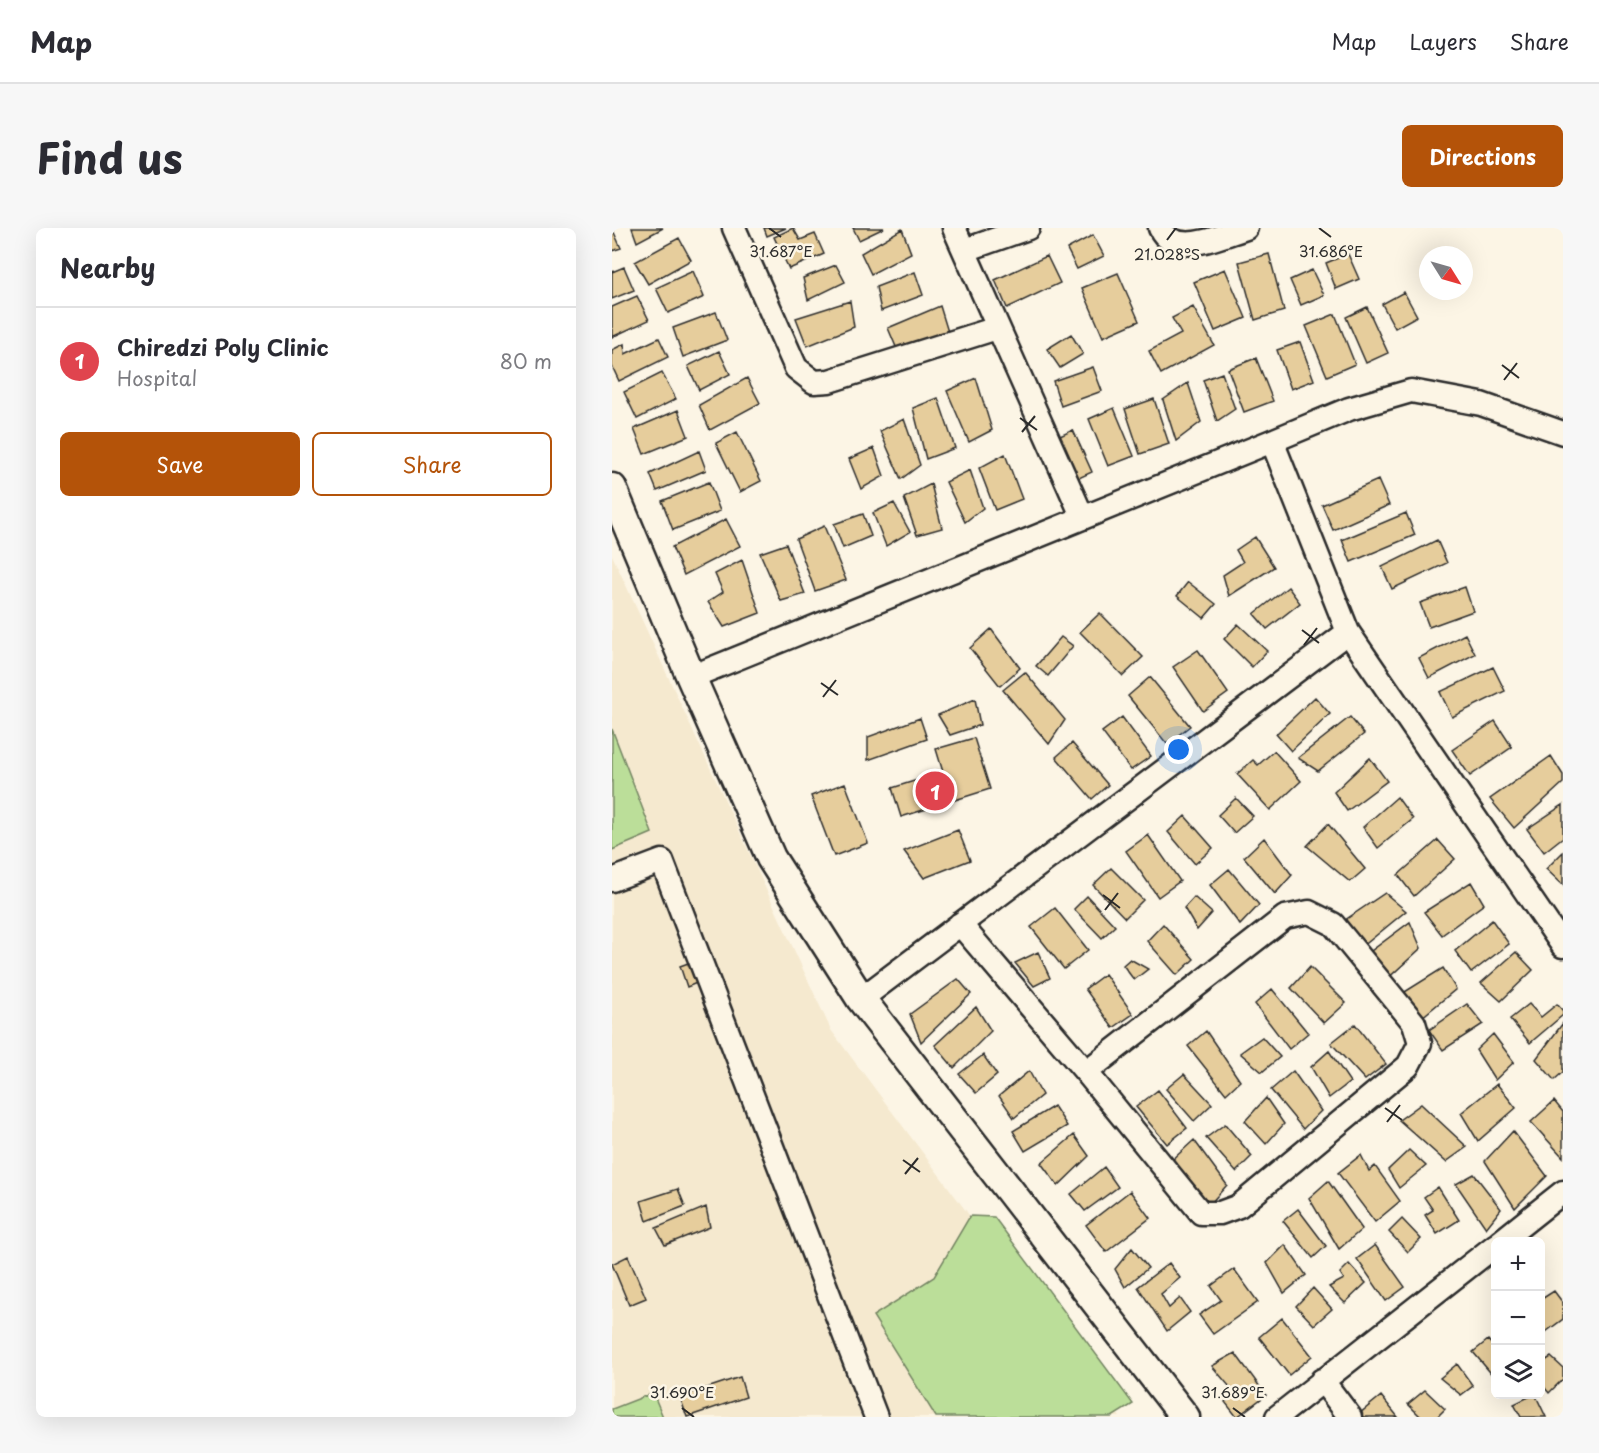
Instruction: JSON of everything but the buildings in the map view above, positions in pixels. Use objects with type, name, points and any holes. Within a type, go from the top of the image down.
[{"type":"street","points":[[734,228],[796,368],[813,382],[828,381],[998,328]]},
{"type":"street","points":[[954,228],[1083,518]]},
{"type":"street","points":[[964,250],[1028,228]]},
{"type":"street","points":[[1160,228],[1162,233],[1178,243],[1190,245],[1246,228]]},
{"type":"street","points":[[691,677],[1349,409],[1411,391],[1481,404],[1563,433]]},
{"type":"street","points":[[1272,441],[1348,632],[1563,946]]},
{"type":"street","points":[[614,498],[771,858],[861,999],[1185,1417]]},
{"type":"street","points":[[861,999],[1348,632]]},
{"type":"street","points":[[612,880],[662,861],[876,1417]]},
{"type":"street","points":[[960,924],[1086,1072],[1201,1213],[1220,1213],[1239,1206],[1408,1066],[1420,1043],[1414,1023],[1333,924],[1309,912],[1285,917],[1086,1072]]},
{"type":"street","points":[[1506,1237],[1563,1192]]},
{"type":"street","points":[[1277,1417],[1491,1249]]},
{"type":"street","points":[[1322,1380],[1350,1417]]},
{"type":"shaded area","points":[[612,555],[831,1030],[1120,1417],[612,1417]]},
{"type":"green space","points":[[612,729],[652,833],[612,850]]},
{"type":"green space","points":[[970,1216],[994,1217],[1133,1404],[1112,1417],[936,1417],[873,1316],[934,1277]]},
{"type":"green space","points":[[653,1393],[663,1417],[612,1417],[612,1409]]},
{"type":"place","name":"Chiredzi Poly Clinic","points":[[935,791]]}]
